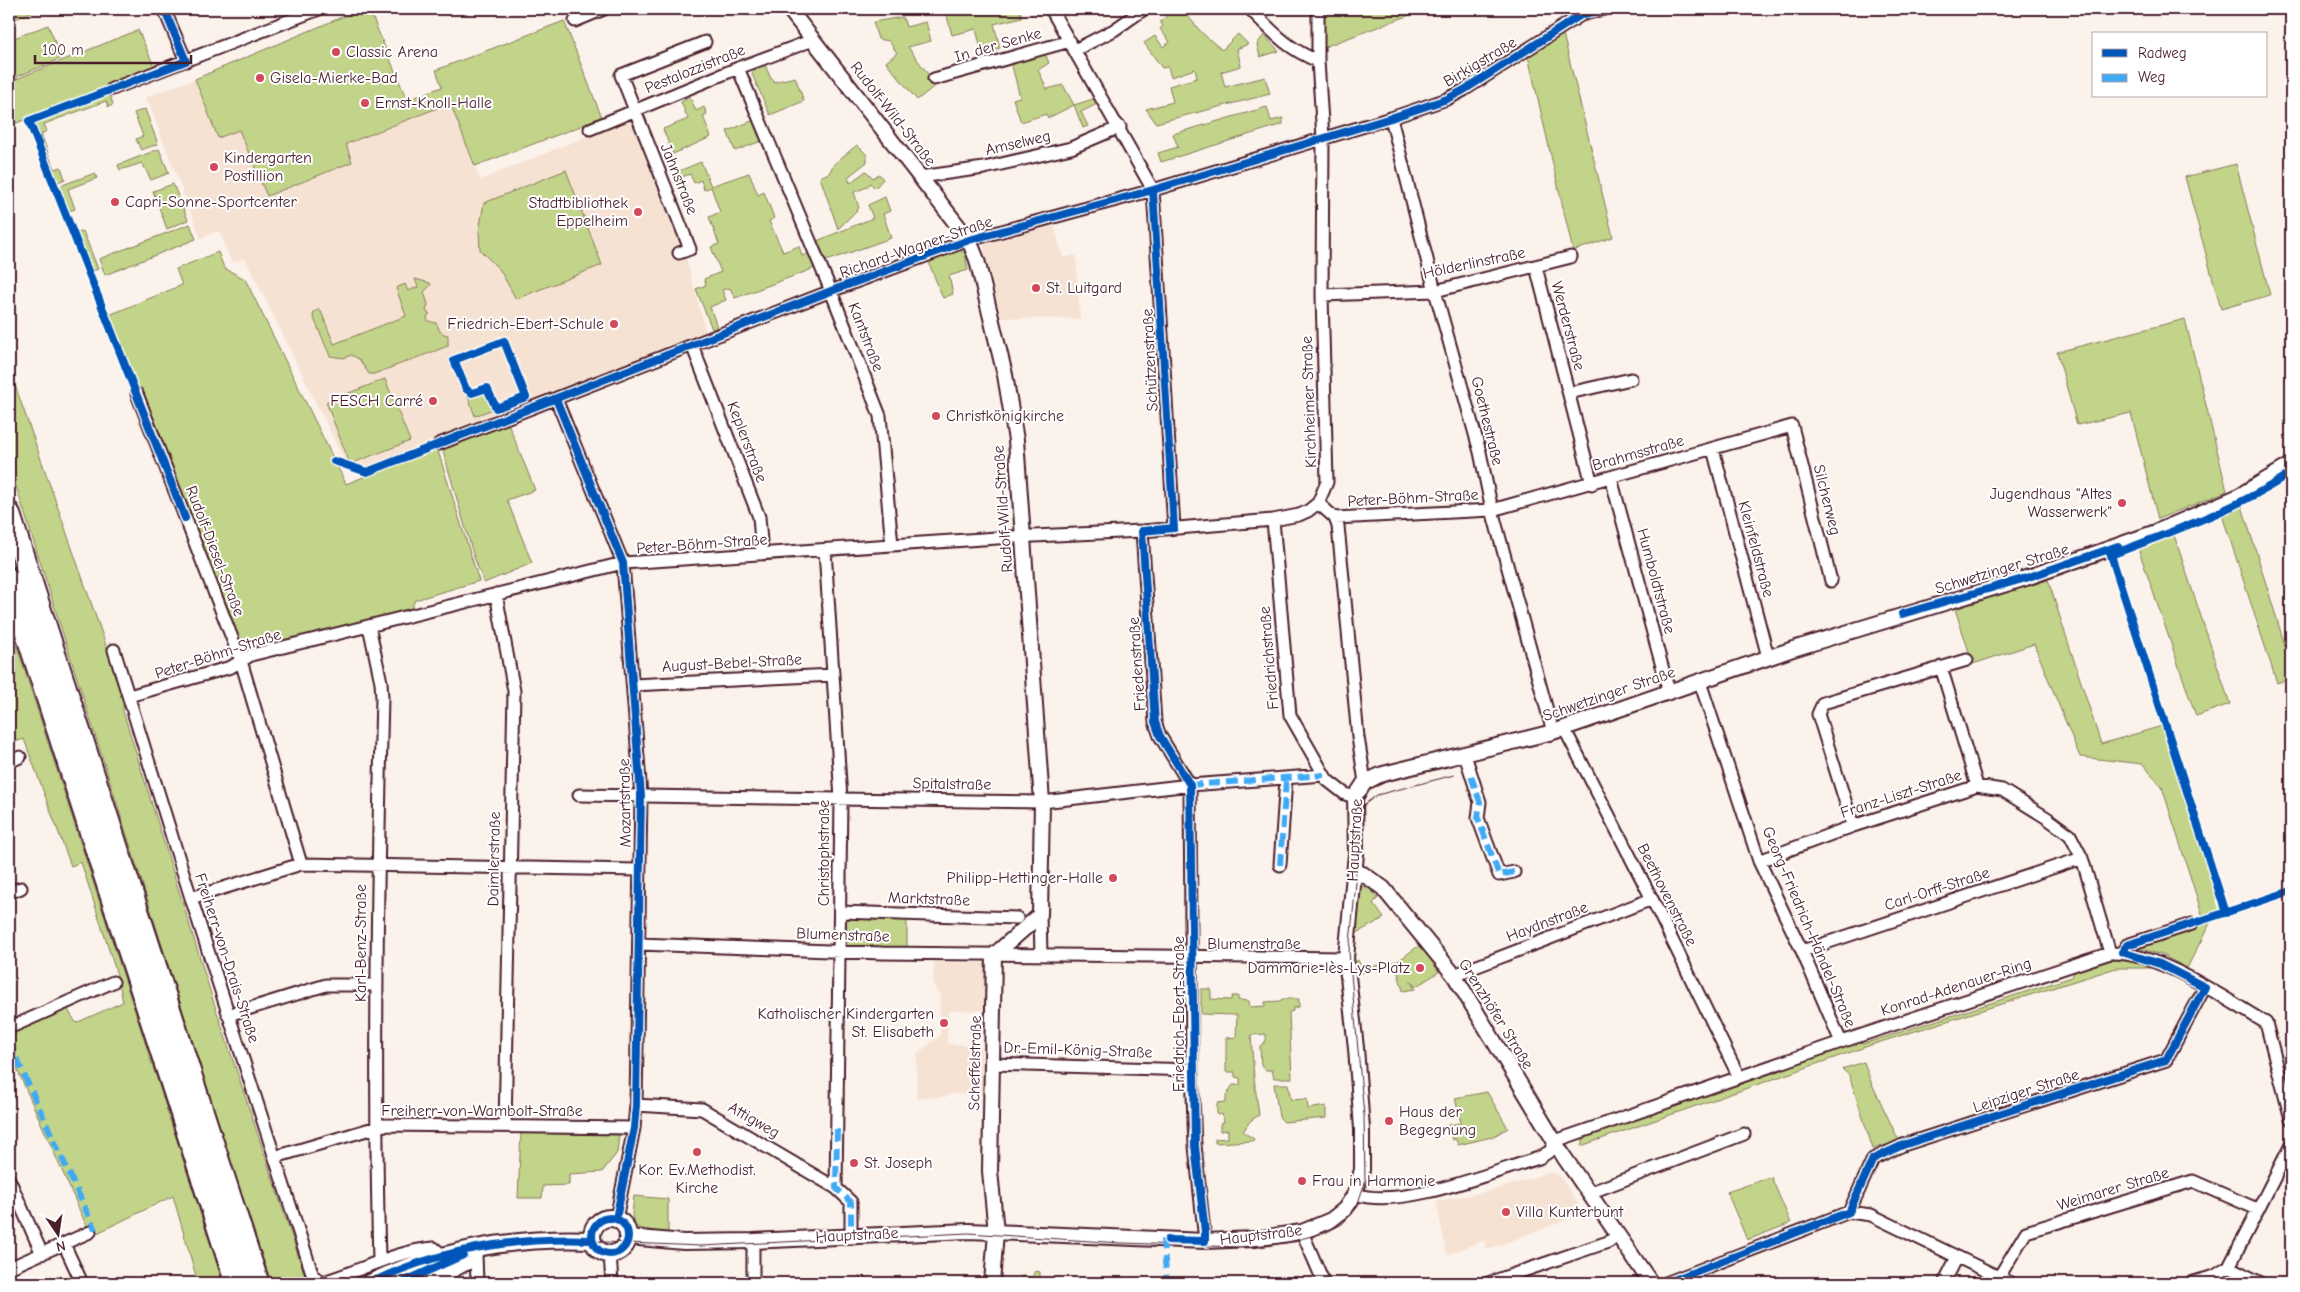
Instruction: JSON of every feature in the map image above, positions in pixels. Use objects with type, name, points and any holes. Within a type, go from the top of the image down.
[{"type":"highway","points":[[9,513],[258,1283]]},
{"type":"highway","points":[[9,579],[236,1283]]},
{"type":"main road","points":[[606,1218],[616,1219],[625,1226],[628,1237],[622,1249],[610,1254],[596,1248],[592,1240],[592,1230],[606,1218]]},
{"type":"main road","points":[[401,1283],[476,1255],[522,1241],[592,1240]]},
{"type":"main road","points":[[370,1283],[406,1266],[441,1254],[476,1255]]},
{"type":"street","points":[[164,9],[186,61]]},
{"type":"street","points":[[112,89],[319,9]]},
{"type":"street","points":[[575,21],[604,9]]},
{"type":"street","name":"Rudolf-Wild-Straße","points":[[791,9],[969,240],[977,260],[1013,410],[1042,802],[1041,955]]},
{"type":"street","name":"Schützenstraße","points":[[1051,9],[1120,127],[1153,190],[1174,528]]},
{"type":"street","name":"In der Senke","points":[[934,79],[1073,46],[1114,30],[1144,9]]},
{"type":"street","points":[[1250,9],[1285,44],[1297,52],[1318,61]]},
{"type":"street","name":"Kirchheimer Straße","points":[[1318,9],[1318,61],[1323,138],[1322,295],[1327,482],[1318,503]]},
{"type":"street","name":"Birkigstraße","points":[[1323,138],[1391,118],[1447,98],[1464,90],[1582,12],[1604,9]]},
{"type":"street","name":"Pestalozzistraße","points":[[590,129],[738,68],[813,40]]},
{"type":"street","points":[[634,112],[621,75],[705,42]]},
{"type":"street","name":"Kantstraße","points":[[738,68],[831,291],[882,425],[892,545]]},
{"type":"street","name":"Jahnstraße","points":[[634,112],[690,249],[680,253]]},
{"type":"street","name":"Goethestraße","points":[[1391,118],[1435,291],[1480,452],[1492,510],[1559,730]]},
{"type":"street","name":"Amselweg","points":[[920,177],[984,168],[1071,148],[1120,127]]},
{"type":"street","name":"Richard-Wagner-Straße","points":[[439,444],[831,291],[969,240],[1153,190],[1323,138]]},
{"type":"street","name":"Hölderlinstraße","points":[[1322,295],[1435,291],[1571,257]]},
{"type":"street","name":"Werderstraße","points":[[1536,267],[1592,484]]},
{"type":"street","name":"Keplerstraße","points":[[692,345],[759,517],[762,553]]},
{"type":"street","name":"Werderstraße","points":[[1569,393],[1631,379]]},
{"type":"street","name":"Rudolf-Diesel-Straße","points":[[137,394],[241,661],[301,864]]},
{"type":"street","name":"Mozartstraße","points":[[556,399],[623,563],[633,685],[641,796],[636,1105],[634,1128],[616,1219]]},
{"type":"street","name":"Brahmsstraße","points":[[1492,510],[1592,484],[1792,426]]},
{"type":"street","name":"Silcherweg","points":[[1792,426],[1831,581]]},
{"type":"street","name":"Kleinfeldstraße","points":[[1712,449],[1768,657]]},
{"type":"street","name":"Schwetzinger Straße","points":[[1359,790],[1383,774],[1559,730],[1768,657],[2026,578],[2110,549],[2236,497],[2291,465]]},
{"type":"street","name":"Humboldtstraße","points":[[1610,478],[1669,692]]},
{"type":"street","points":[[1318,503],[1335,518],[1339,536],[1358,737],[1359,790]]},
{"type":"street","name":"Peter-Böhm-Straße","points":[[129,696],[231,667],[251,655],[623,563],[1142,531],[1273,520],[1299,515],[1318,503]]},
{"type":"street","name":"Peter-Böhm-Straße","points":[[1335,518],[1492,510]]},
{"type":"street","name":"Friedrichstraße","points":[[1273,520],[1290,715],[1324,775],[1336,789],[1359,790]]},
{"type":"street","name":"Friedenstraße","points":[[1142,531],[1155,722],[1160,736],[1190,785]]},
{"type":"street","name":"Christophstraße","points":[[825,550],[841,799],[841,952],[836,1188]]},
{"type":"street","name":"Daimlerstraße","points":[[496,594],[514,691],[505,1126]]},
{"type":"street","name":"Karl-Benz-Straße","points":[[369,626],[381,682],[382,698],[375,1127],[379,1260]]},
{"type":"street","name":"Freiherr-von-Drais-Straße","points":[[114,650],[129,696],[130,708],[313,1276],[323,1282],[379,1260]]},
{"type":"street","points":[[1853,826],[1818,714],[1823,703],[1967,660]]},
{"type":"street","points":[[1941,667],[1977,786]]},
{"type":"street","name":"August-Bebel-Straße","points":[[633,685],[832,675]]},
{"type":"street","name":"Georg-Friedrich-Händel-Straße","points":[[1700,682],[1759,861],[1802,951],[1841,1042]]},
{"type":"street","name":"Beethovenstraße","points":[[1559,730],[1652,899],[1739,1077]]},
{"type":"street","points":[[1465,754],[1480,802],[1478,818],[1499,875],[1514,872]]},
{"type":"street","points":[[9,762],[20,756]]},
{"type":"street","name":"Spitalstraße","points":[[579,795],[1042,802],[1190,785],[1324,775]]},
{"type":"street","points":[[1280,866],[1286,778]]},
{"type":"street","name":"Friedrich-Ebert-Straße","points":[[1190,785],[1193,957],[1192,1070],[1195,1146],[1205,1241]]},
{"type":"street","name":"Franz-Liszt-Straße","points":[[1759,861],[1853,826],[1977,786],[2002,790],[2070,835],[2082,858],[2116,953]]},
{"type":"street","name":"Hauptstraße","points":[[628,1237],[684,1242],[753,1241],[929,1232],[996,1232],[1205,1241],[1255,1239],[1302,1232],[1324,1224],[1339,1214],[1355,1194],[1362,1170],[1362,1129],[1346,958],[1359,790]]},
{"type":"street","name":"Carl-Orff-Straße","points":[[1802,951],[2082,858]]},
{"type":"street","points":[[191,898],[301,864],[639,870]]},
{"type":"street","name":"Grenzhöfer Straße","points":[[1354,872],[1363,874],[1383,888],[1454,975],[1555,1141],[1651,1283]]},
{"type":"street","points":[[9,893],[20,888]]},
{"type":"street","name":"Haydnstraße","points":[[1454,975],[1652,899]]},
{"type":"street","name":"Marktstraße","points":[[841,912],[1017,918]]},
{"type":"street","points":[[994,955],[1040,915]]},
{"type":"street","name":"Konrad-Adenauer-Ring","points":[[1555,1141],[1841,1042],[2116,953],[2127,945],[2192,924]]},
{"type":"street","name":"Blumenstraße","points":[[639,944],[841,952],[1346,958]]},
{"type":"street","points":[[2116,953],[2160,964],[2205,987],[2266,1023],[2291,1119]]},
{"type":"street","name":"Scheffelstraße","points":[[992,1283],[996,1232],[990,1171],[994,955]]},
{"type":"street","points":[[9,1028],[113,982]]},
{"type":"street","points":[[228,1015],[326,984],[377,985]]},
{"type":"street","name":"Leipziger Straße","points":[[1849,1212],[1873,1159],[1903,1145],[2166,1060],[2205,987]]},
{"type":"street","name":"Dr.-Emil-König-Straße","points":[[992,1064],[1192,1070]]},
{"type":"street","name":"Attigweg","points":[[636,1105],[702,1108],[836,1188],[852,1202],[851,1236]]},
{"type":"street","name":"Freiherr-von-Wambolt-Straße","points":[[275,1157],[375,1127],[505,1126],[634,1128]]},
{"type":"street","points":[[1589,1193],[1744,1134]]},
{"type":"street","points":[[1355,1194],[1385,1200],[1424,1193],[1539,1158],[1550,1151],[1555,1141]]},
{"type":"street","points":[[2190,1283],[2215,1276],[2229,1267],[2291,1145]]},
{"type":"street","points":[[9,1179],[42,1254]]},
{"type":"street","name":"Weimarer Straße","points":[[1999,1278],[2026,1232],[2193,1181],[2257,1209]]},
{"type":"street","points":[[1666,1283],[1849,1212],[1871,1215],[2011,1283]]},
{"type":"street","points":[[9,1268],[90,1232]]},
{"type":"street","points":[[1302,1232],[1324,1283]]},
{"type":"street","points":[[1488,1283],[1608,1242],[1618,1235]]},
{"type":"street","points":[[753,1241],[753,1283]]},
{"type":"street","points":[[64,1244],[82,1283]]},
{"type":"street","points":[[379,1260],[434,1248],[441,1254]]},
{"type":"street","points":[[610,1254],[612,1283]]},
{"type":"street","points":[[432,1283],[467,1264],[476,1255]]},
{"type":"street","points":[[476,1255],[477,1283]]},
{"type":"street","points":[[1944,1283],[1957,1256]]},
{"type":"street","points":[[2229,1267],[2261,1283]]},
{"type":"shaded area","points":[[195,79],[218,137],[239,129],[267,196],[352,162],[346,144],[450,103],[480,180],[631,118],[682,243],[707,336],[369,469],[346,464],[245,258],[232,263],[219,231],[201,238],[146,97]]},
{"type":"shaded area","name":"St. Luitgard","points":[[1054,224],[1063,258],[1076,255],[1080,319],[1001,318],[983,244]]},
{"type":"shaded area","name":"Katholischer Kindergarten St. Elisabeth","points":[[934,962],[985,963],[985,1010],[948,1011],[947,1044],[981,1046],[984,1095],[952,1094],[945,1097],[916,1098],[917,1054],[940,1036],[940,996],[933,984]]},
{"type":"shaded area","name":"Villa Kunterbunt","points":[[1551,1172],[1559,1175],[1579,1204],[1573,1207],[1576,1216],[1487,1250],[1484,1240],[1447,1255],[1436,1201],[1491,1191]]},
{"type":"green space","points":[[9,9],[38,9],[9,22]]},
{"type":"green space","points":[[361,9],[369,9],[407,100],[442,87],[436,70],[564,21],[602,118],[475,166],[450,103],[346,144],[352,162],[267,196],[239,130],[218,138],[195,79]]},
{"type":"green space","points":[[945,9],[960,9],[961,11],[971,9],[1019,9],[1022,17],[994,24],[1000,48],[982,53],[976,29],[952,35]]},
{"type":"green space","points":[[1165,9],[1182,9],[1202,33],[1222,50],[1238,34],[1248,44],[1237,49],[1241,66],[1221,72],[1225,87],[1265,77],[1270,94],[1156,123],[1146,109],[1173,102],[1169,86],[1197,78],[1195,69],[1171,77],[1168,67],[1162,68],[1144,43],[1155,36],[1163,47],[1170,42],[1160,29],[1163,26],[1160,22],[1169,14]]},
{"type":"green space","points":[[1324,9],[1426,9],[1324,47]]},
{"type":"green space","points":[[903,17],[906,27],[926,22],[931,41],[908,47],[936,85],[917,100],[886,62],[897,53],[889,41],[878,39],[873,22]]},
{"type":"green space","points":[[48,25],[62,58],[9,80],[9,40]]},
{"type":"green space","points":[[138,30],[155,68],[9,126],[9,82]]},
{"type":"green space","points":[[1563,34],[1613,237],[1573,251],[1528,56]]},
{"type":"green space","points":[[1264,35],[1279,51],[1260,57],[1257,44]]},
{"type":"green space","points":[[1045,54],[1049,63],[1038,70],[1047,89],[1063,85],[1074,105],[1048,118],[1046,114],[1021,122],[1013,99],[1020,97],[1011,62]]},
{"type":"green space","points":[[765,65],[774,82],[795,77],[804,101],[770,115],[752,74],[755,68]]},
{"type":"green space","points":[[109,92],[113,105],[108,107],[106,101],[44,124],[47,131],[41,134],[54,169],[61,167],[65,179],[56,183],[35,132],[36,121]]},
{"type":"green space","points":[[690,97],[696,111],[704,107],[707,114],[703,116],[711,137],[673,154],[663,129],[688,119],[681,102]]},
{"type":"green space","points":[[1096,98],[1099,103],[1081,112],[1088,126],[1083,128],[1074,105]]},
{"type":"green space","points":[[1267,107],[1271,121],[1283,118],[1283,124],[1161,162],[1158,153],[1178,147],[1173,134]]},
{"type":"green space","points":[[145,109],[158,144],[141,150],[136,139],[143,136],[134,113]]},
{"type":"green space","points":[[757,119],[764,140],[735,151],[727,131]]},
{"type":"green space","points":[[857,145],[867,155],[867,162],[848,177],[850,183],[866,171],[873,178],[879,174],[883,179],[875,188],[870,183],[867,187],[854,192],[859,208],[838,229],[820,177],[829,173],[834,164]]},
{"type":"green space","points":[[159,149],[169,173],[151,180],[142,163],[120,170],[118,165]]},
{"type":"green space","points":[[701,162],[711,186],[749,173],[758,195],[764,192],[774,218],[769,221],[783,252],[799,246],[802,256],[809,253],[815,268],[735,298],[730,288],[722,290],[726,300],[710,307],[717,327],[712,329],[696,289],[706,285],[704,279],[721,272],[711,247],[719,244],[709,217],[720,212],[711,187],[704,190],[701,180],[694,183],[690,174],[682,177],[679,171]]},
{"type":"green space","points":[[2236,164],[2270,295],[2221,309],[2185,177]]},
{"type":"green space","points":[[566,170],[602,265],[516,299],[500,270],[480,250],[479,231],[484,203]]},
{"type":"green space","points":[[95,173],[97,178],[68,189],[75,209],[66,212],[57,187]]},
{"type":"green space","points":[[173,184],[188,220],[167,229],[153,191]]},
{"type":"green space","points":[[885,197],[890,211],[883,214],[891,238],[826,261],[817,241],[873,218],[868,205]]},
{"type":"green space","points":[[190,224],[196,239],[105,275],[99,259]]},
{"type":"green space","points":[[83,231],[98,269],[90,272],[76,234]]},
{"type":"green space","points":[[958,249],[965,253],[968,270],[949,276],[953,294],[943,298],[930,266],[930,260]]},
{"type":"green space","points":[[218,252],[224,268],[245,279],[346,484],[437,448],[479,581],[415,600],[410,611],[243,655],[154,452],[102,318],[182,285],[176,269]]},
{"type":"green space","points":[[415,279],[430,283],[431,285],[424,292],[428,304],[426,311],[430,314],[427,316],[428,321],[436,323],[441,332],[448,335],[448,346],[374,374],[369,374],[359,359],[351,355],[344,358],[330,356],[313,316],[314,312],[320,309],[334,344],[406,316],[396,288],[405,284],[408,291],[418,287]]},
{"type":"green space","points":[[2185,319],[2227,491],[2158,519],[2131,413],[2077,425],[2057,352]]},
{"type":"green space","points":[[9,368],[123,694],[123,711],[212,997],[304,1273],[313,1283],[272,1283],[255,1238],[9,464]]},
{"type":"green space","points":[[385,379],[410,441],[350,464],[326,402]]},
{"type":"green space","points":[[486,390],[493,409],[475,416],[468,397]]},
{"type":"green space","points":[[508,423],[535,490],[507,500],[532,563],[484,583],[474,557],[442,448]]},
{"type":"green space","points":[[2242,506],[2291,665],[2291,678],[2277,683],[2222,515]]},
{"type":"green space","points":[[2174,535],[2230,704],[2196,716],[2138,548]]},
{"type":"green space","points":[[2048,580],[2101,744],[2162,726],[2222,911],[2203,917],[2162,787],[2143,764],[2080,757],[2034,644],[1973,664],[1955,609]]},
{"type":"green space","points":[[9,622],[223,1283],[198,1283],[173,1196],[91,1236],[9,1051],[9,1035],[67,1008],[76,1023],[123,1002],[118,978],[81,862],[71,866],[24,739],[9,744]]},
{"type":"green space","points":[[1360,886],[1368,887],[1378,898],[1373,903],[1384,918],[1355,934]]},
{"type":"green space","points":[[846,919],[907,920],[907,949],[846,948]]},
{"type":"green space","points":[[2210,923],[2187,968],[2162,955],[2135,947]]},
{"type":"green space","points":[[1421,944],[1439,972],[1415,987],[1410,980],[1415,989],[1403,991],[1396,965],[1356,974],[1355,962],[1358,960],[1362,969],[1398,961]]},
{"type":"green space","points":[[2113,960],[2141,962],[2157,968],[2116,968],[1874,1044],[1581,1146],[1583,1139],[1704,1093],[1857,1042],[1863,1044],[2072,977],[2074,972]]},
{"type":"green space","points":[[1201,989],[1211,989],[1211,999],[1231,1000],[1232,996],[1238,996],[1238,1000],[1249,1001],[1250,1007],[1265,1006],[1265,1002],[1280,1001],[1282,999],[1299,999],[1299,1007],[1293,1008],[1293,1011],[1289,1012],[1292,1078],[1274,1078],[1272,1070],[1266,1070],[1261,1066],[1260,1046],[1266,1041],[1266,1034],[1251,1035],[1259,1115],[1250,1121],[1243,1132],[1254,1139],[1253,1141],[1215,1143],[1215,1139],[1228,1138],[1228,1130],[1220,1131],[1220,1124],[1224,1122],[1222,1114],[1217,1115],[1217,1103],[1226,1102],[1226,1095],[1233,1085],[1240,1085],[1240,1078],[1235,1077],[1235,1072],[1226,1072],[1226,1038],[1236,1037],[1237,1015],[1201,1014]]},
{"type":"green space","points":[[1864,1062],[1871,1082],[1899,1141],[1873,1149],[1849,1075],[1842,1069]]},
{"type":"green space","points":[[1274,1084],[1288,1084],[1291,1100],[1307,1099],[1308,1109],[1326,1106],[1326,1118],[1284,1122],[1279,1117]]},
{"type":"green space","points":[[1487,1092],[1508,1128],[1492,1137],[1458,1145],[1456,1139],[1452,1140],[1448,1125],[1461,1123],[1455,1098]]},
{"type":"green space","points":[[521,1133],[619,1135],[617,1153],[602,1172],[569,1174],[569,1185],[543,1186],[542,1198],[518,1198]]},
{"type":"green space","points":[[1771,1177],[1791,1223],[1747,1240],[1727,1192]]},
{"type":"green space","points":[[634,1196],[668,1199],[668,1234],[638,1228],[634,1225],[632,1214]]},
{"type":"green space","points":[[1035,1271],[1040,1272],[1040,1283],[1020,1283],[1021,1276],[1032,1277]]},
{"type":"green space","points":[[867,1278],[867,1283],[803,1283],[803,1281]]},
{"type":"tram line","points":[[1360,800],[1373,787],[1382,782],[1452,766]]},
{"type":"tram line","points":[[380,1283],[449,1254],[499,1242],[530,1239],[573,1237],[604,1242],[701,1246],[968,1233],[1121,1243],[1239,1247],[1285,1243],[1327,1232],[1342,1224],[1356,1209],[1365,1182],[1364,1115],[1349,952],[1356,883],[1355,829],[1358,815],[1365,804],[1377,795],[1454,775]]},
{"type":"marked path","points":[[1190,785],[1324,775]]},
{"type":"marked path","points":[[1471,776],[1480,802],[1478,818],[1499,875],[1514,872]]},
{"type":"marked path","points":[[1280,865],[1286,779]]},
{"type":"marked path","points":[[9,1042],[95,1230]]},
{"type":"marked path","points":[[837,1129],[836,1188],[851,1202],[851,1235]]},
{"type":"marked path","points":[[1163,1239],[1167,1283]]},
{"type":"cycle path","points":[[164,9],[186,61],[29,121],[185,518]]},
{"type":"cycle path","points":[[334,461],[367,472],[831,291],[969,240],[1153,190],[1391,118],[1447,99],[1581,15],[1604,9]]},
{"type":"cycle path","points":[[1153,190],[1174,528],[1142,531],[1155,722],[1160,736],[1190,785],[1195,1146],[1205,1232],[1205,1241],[1168,1240]]},
{"type":"cycle path","points":[[504,341],[526,397],[496,408],[487,388],[472,393],[466,389],[454,360],[504,341]]},
{"type":"cycle path","points":[[556,399],[623,563],[641,796],[636,1105],[634,1128],[616,1219]]},
{"type":"cycle path","points":[[2226,913],[2111,555],[2226,509],[2291,473]]},
{"type":"cycle path","points":[[1902,614],[2026,578],[2118,546]]},
{"type":"cycle path","points":[[1666,1283],[1849,1212],[1873,1159],[1903,1145],[2166,1060],[2205,987],[2160,964],[2122,952],[2127,945],[2291,891]]},
{"type":"cycle path","points":[[610,1218],[617,1219],[623,1223],[627,1229],[628,1236],[627,1243],[623,1249],[617,1253],[610,1254],[603,1253],[597,1249],[593,1243],[592,1236],[593,1229],[597,1223],[603,1219],[610,1218]]},
{"type":"cycle path","points":[[370,1283],[396,1271],[423,1262],[478,1248],[534,1241],[592,1240]]},
{"type":"cycle path","points":[[401,1283],[463,1255]]},
{"type":"place","name":"Classic Arena","points":[[336,52]]},
{"type":"place","name":"Gisela-Mierke-Bad","points":[[260,78]]},
{"type":"place","name":"Ernst-Knoll-Halle","points":[[365,103]]},
{"type":"place","name":"Kindergarten Postillion","points":[[214,167]]},
{"type":"place","name":"Capri-Sonne-Sportcenter","points":[[115,202]]},
{"type":"place","name":"Stadtbibliothek Eppelheim","points":[[638,212]]},
{"type":"place","name":"St. Luitgard","points":[[1036,288]]},
{"type":"place","name":"Friedrich-Ebert-Schule","points":[[614,324]]},
{"type":"place","name":"FESCH Carré","points":[[433,401]]},
{"type":"place","name":"Christkönigkirche","points":[[936,416]]},
{"type":"place","name":"Jugendhaus \"Altes Wasserwerk\"","points":[[2122,503]]},
{"type":"place","name":"Philipp-Hettinger-Halle","points":[[1113,878]]},
{"type":"place","name":"Dammarie-lès-Lys-Platz","points":[[1420,968]]},
{"type":"place","name":"Katholischer Kindergarten St. Elisabeth","points":[[944,1023]]},
{"type":"place","name":"Haus der Begegnung","points":[[1389,1121]]},
{"type":"place","name":"Kor. Ev.Methodist. Kirche","points":[[697,1152]]},
{"type":"place","name":"St. Joseph","points":[[854,1163]]},
{"type":"place","name":"Frau in Harmonie","points":[[1302,1181]]},
{"type":"place","name":"Villa Kunterbunt","points":[[1506,1212]]}]
